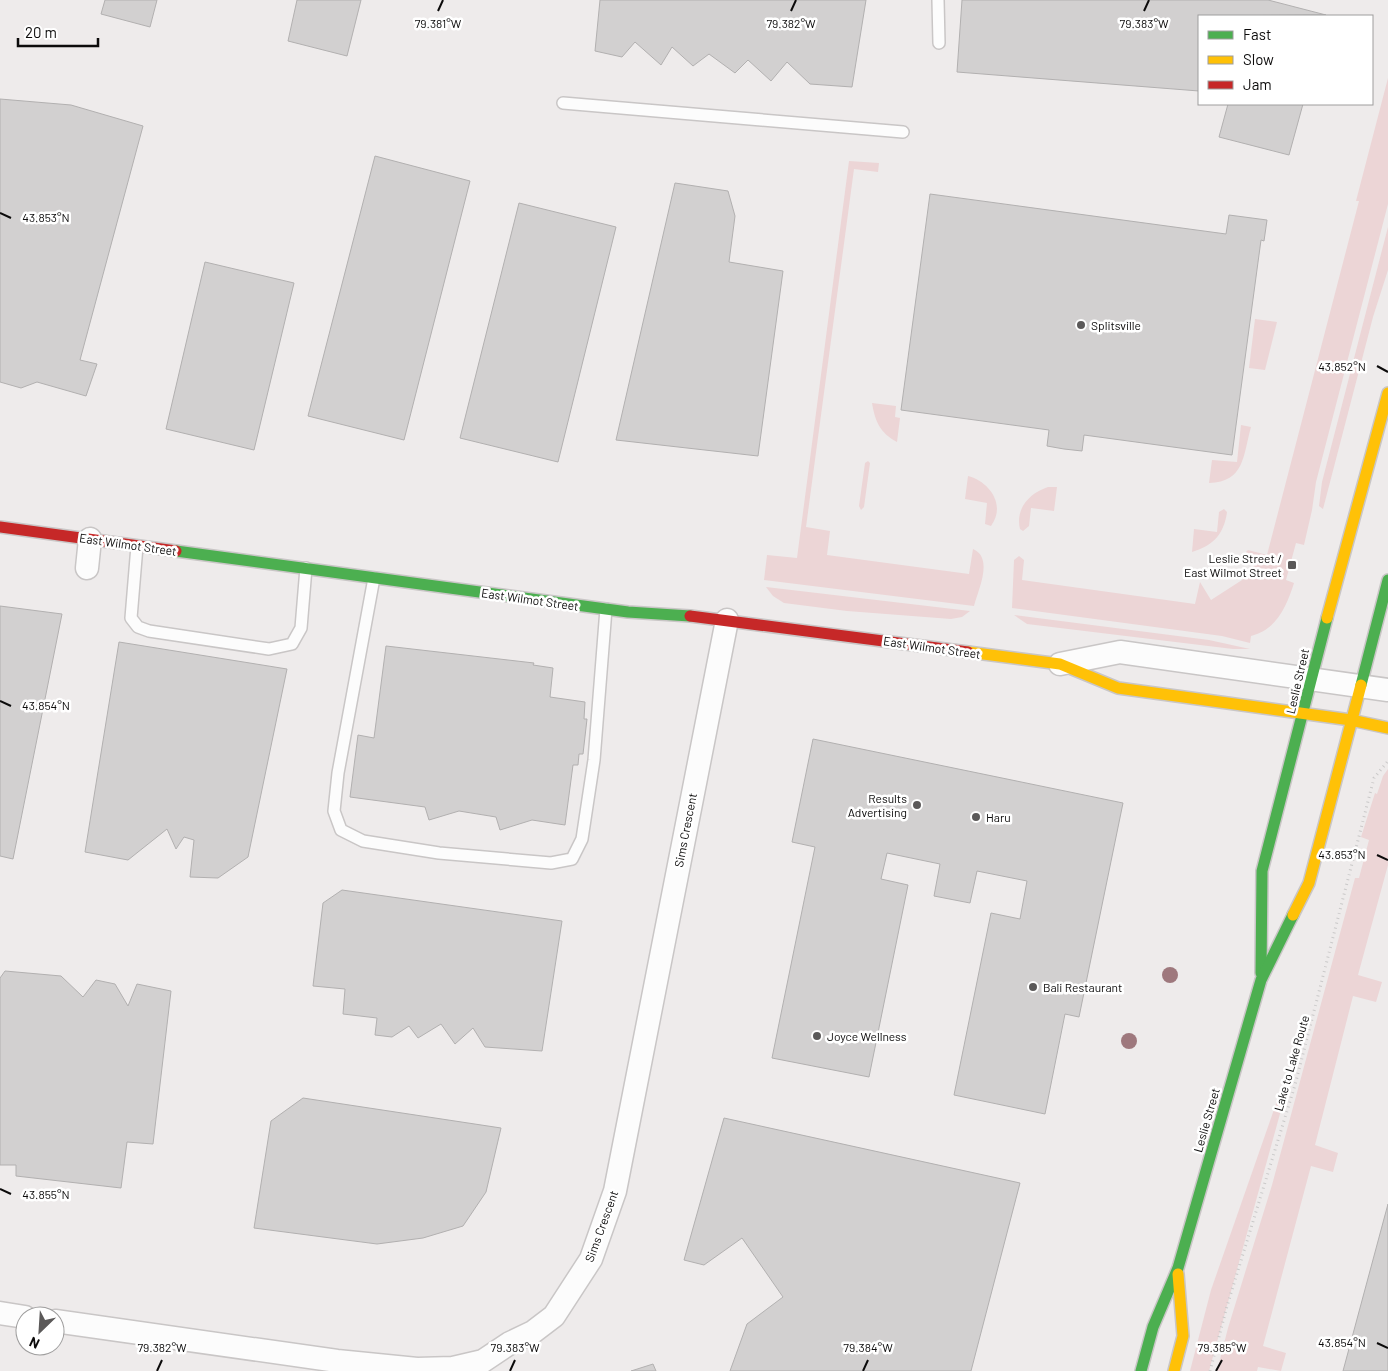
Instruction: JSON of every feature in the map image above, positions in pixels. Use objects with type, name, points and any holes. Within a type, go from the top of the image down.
[{"type":"main road","name":"Leslie Street","points":[[1261,980],[1262,871],[1311,679],[1388,393]]},
{"type":"main road","name":"East Wilmot Street","points":[[0,527],[606,609],[726,620],[1060,664],[1118,688],[1303,715],[1351,720],[1388,728]]},
{"type":"main road","name":"Leslie Street","points":[[1141,1371],[1153,1327],[1178,1268],[1261,980],[1308,883],[1388,580]]},
{"type":"main road","name":"Leslie Street","points":[[1174,1371],[1182,1336],[1178,1268]]},
{"type":"street","points":[[87,568],[90,539]]},
{"type":"street","name":"Sims Crescent","points":[[65,1322],[337,1360],[417,1369],[453,1368],[483,1361],[510,1343],[533,1332],[554,1316],[590,1259],[615,1191],[726,620]]},
{"type":"street","name":"East Wilmot Street","points":[[1060,664],[1120,652],[1388,690]]},
{"type":"street","points":[[0,1314],[15,1316]]},
{"type":"lane","points":[[938,0],[939,43]]},
{"type":"lane","points":[[563,103],[903,132]]},
{"type":"lane","points":[[137,546],[131,618],[138,627],[149,631],[269,649],[292,644],[301,628],[306,568]]},
{"type":"lane","points":[[374,578],[338,773],[334,811],[342,830],[363,841],[438,853],[551,863],[572,859],[582,840],[593,768],[602,679],[606,609]]},
{"type":"path","name":"Lake to Lake Route","points":[[1210,1371],[1227,1306],[1297,1076],[1374,778],[1388,761]]},
{"type":"shaded area","points":[[1388,78],[1388,204],[1316,482],[1304,545],[1296,543],[1286,580],[1294,583],[1280,616],[1268,628],[1251,636],[1250,643],[1222,636],[1012,608],[1014,560],[1019,556],[1024,560],[1022,580],[1195,604],[1200,582],[1211,600],[1256,571],[1246,552],[1248,550],[1267,555],[1359,201],[1356,201]]},
{"type":"shaded area","points":[[849,161],[879,163],[878,172],[854,169],[806,527],[830,531],[827,555],[969,574],[973,549],[983,559],[984,567],[974,606],[764,580],[767,555],[797,558]]},
{"type":"shaded area","points":[[1388,227],[1388,270],[1373,317],[1323,509],[1319,506],[1322,482]]},
{"type":"shaded area","points":[[1255,319],[1277,322],[1265,370],[1249,368]]},
{"type":"shaded area","points":[[872,403],[896,406],[895,417],[900,418],[897,442],[886,435],[879,426]]},
{"type":"shaded area","points":[[1241,425],[1251,427],[1244,457],[1240,465],[1230,478],[1209,483],[1212,460],[1237,462]]},
{"type":"shaded area","points":[[868,461],[870,463],[864,507],[861,510],[859,506],[865,463]]},
{"type":"shaded area","points":[[968,476],[982,483],[993,495],[997,510],[991,526],[985,524],[987,503],[965,499]]},
{"type":"shaded area","points":[[1048,487],[1057,487],[1054,511],[1031,508],[1029,526],[1023,531],[1020,529],[1019,521],[1025,502],[1035,493]]},
{"type":"shaded area","points":[[1224,509],[1227,512],[1220,533],[1211,543],[1192,552],[1194,529],[1217,532],[1219,512]]},
{"type":"shaded area","points":[[766,587],[970,611],[962,617],[951,619],[847,611],[784,603],[773,596]]},
{"type":"shaded area","points":[[1014,615],[1209,640],[1250,649],[1233,649],[1027,624]]},
{"type":"shaded area","points":[[1388,769],[1388,865],[1358,975],[1382,982],[1376,1002],[1353,996],[1315,1145],[1338,1153],[1333,1172],[1311,1166],[1263,1346],[1286,1353],[1281,1371],[1258,1367],[1257,1371],[1217,1371],[1228,1328],[1272,1185],[1355,878],[1359,878],[1369,840],[1361,837],[1375,793],[1377,794],[1383,776]]},
{"type":"shaded area","points":[[1285,1078],[1289,1081],[1209,1371],[1190,1371],[1211,1290]]},
{"type":"building","points":[[105,0],[157,0],[150,27],[101,14]]},
{"type":"building","points":[[297,0],[361,0],[347,56],[288,41]]},
{"type":"building","points":[[600,0],[866,0],[852,87],[810,84],[787,62],[771,81],[748,60],[735,73],[709,54],[693,66],[672,47],[661,65],[635,42],[622,57],[595,51]]},
{"type":"building","points":[[962,0],[1268,0],[1326,15],[1198,15],[1198,91],[957,72]]},
{"type":"building","points":[[0,99],[71,105],[143,126],[80,360],[97,364],[86,396],[37,382],[21,388],[0,382]]},
{"type":"building","points":[[1228,105],[1303,105],[1289,155],[1219,137]]},
{"type":"building","points":[[375,156],[470,181],[404,440],[308,416]]},
{"type":"building","points":[[675,183],[728,191],[735,216],[729,262],[783,271],[758,456],[616,440]]},
{"type":"building","name":"Splitsville","points":[[930,194],[1226,234],[1229,215],[1267,220],[1264,241],[1261,240],[1232,455],[1084,435],[1082,451],[1064,449],[1047,446],[1049,430],[901,410]]},
{"type":"building","points":[[519,203],[616,227],[558,462],[460,438]]},
{"type":"building","points":[[205,262],[294,283],[254,450],[166,429]]},
{"type":"building","points":[[0,606],[62,614],[13,859],[0,856]]},
{"type":"building","points":[[119,642],[287,669],[248,857],[218,878],[190,877],[194,840],[184,837],[176,849],[167,829],[128,860],[85,852]]},
{"type":"building","points":[[386,646],[534,663],[533,665],[553,668],[550,697],[585,702],[584,719],[587,719],[583,754],[579,754],[578,765],[573,765],[565,825],[532,820],[500,830],[496,817],[459,811],[429,820],[425,807],[350,797],[358,735],[374,738]]},
{"type":"building","points":[[813,739],[1123,803],[1079,1017],[1065,1014],[1045,1114],[954,1095],[991,913],[1020,919],[1027,881],[977,871],[970,903],[934,896],[940,864],[887,853],[881,879],[908,885],[869,1077],[772,1058],[815,847],[792,842]]},
{"type":"building","points":[[342,890],[562,921],[542,1051],[485,1047],[473,1028],[455,1044],[441,1024],[418,1038],[409,1026],[392,1037],[375,1035],[377,1018],[343,1014],[345,989],[313,986],[323,903]]},
{"type":"building","points":[[5,971],[61,976],[83,997],[96,980],[115,984],[128,1006],[137,984],[171,991],[153,1144],[127,1142],[121,1188],[16,1176],[16,1165],[0,1165],[0,978]]},
{"type":"building","points":[[303,1098],[501,1128],[486,1192],[463,1226],[423,1238],[377,1244],[254,1228],[271,1121]]},
{"type":"building","points":[[724,1118],[1020,1183],[971,1371],[730,1371],[747,1324],[783,1297],[742,1238],[704,1265],[684,1260]]},
{"type":"building","points":[[1388,1204],[1388,1371],[1343,1371]]},
{"type":"building","points":[[653,1364],[656,1371],[631,1371]]},
{"type":"traffic: fast","points":[[176,551],[628,612],[690,616]]},
{"type":"traffic: fast","points":[[1361,685],[1388,580]]},
{"type":"traffic: fast","points":[[1261,973],[1262,871],[1327,618]]},
{"type":"traffic: fast","points":[[1141,1371],[1153,1327],[1178,1268],[1261,980],[1293,915]]},
{"type":"traffic: slow","points":[[1327,618],[1388,393]]},
{"type":"traffic: slow","points":[[968,652],[1060,664],[1118,688],[1351,720],[1388,728]]},
{"type":"traffic: slow","points":[[1293,915],[1309,883],[1361,685]]},
{"type":"traffic: slow","points":[[1174,1371],[1183,1336],[1178,1274]]},
{"type":"traffic: jam","points":[[0,527],[176,551]]},
{"type":"traffic: jam","points":[[690,616],[968,652]]},
{"type":"place","name":"Splitsville","points":[[1081,325]]},
{"type":"place","name":"Leslie Street / East Wilmot Street","points":[[1292,565]]},
{"type":"place","name":"Results Advertising","points":[[917,805]]},
{"type":"place","name":"Haru","points":[[976,817]]},
{"type":"place","name":"Bali Restaurant","points":[[1033,987]]},
{"type":"place","name":"Joyce Wellness","points":[[817,1036]]}]
